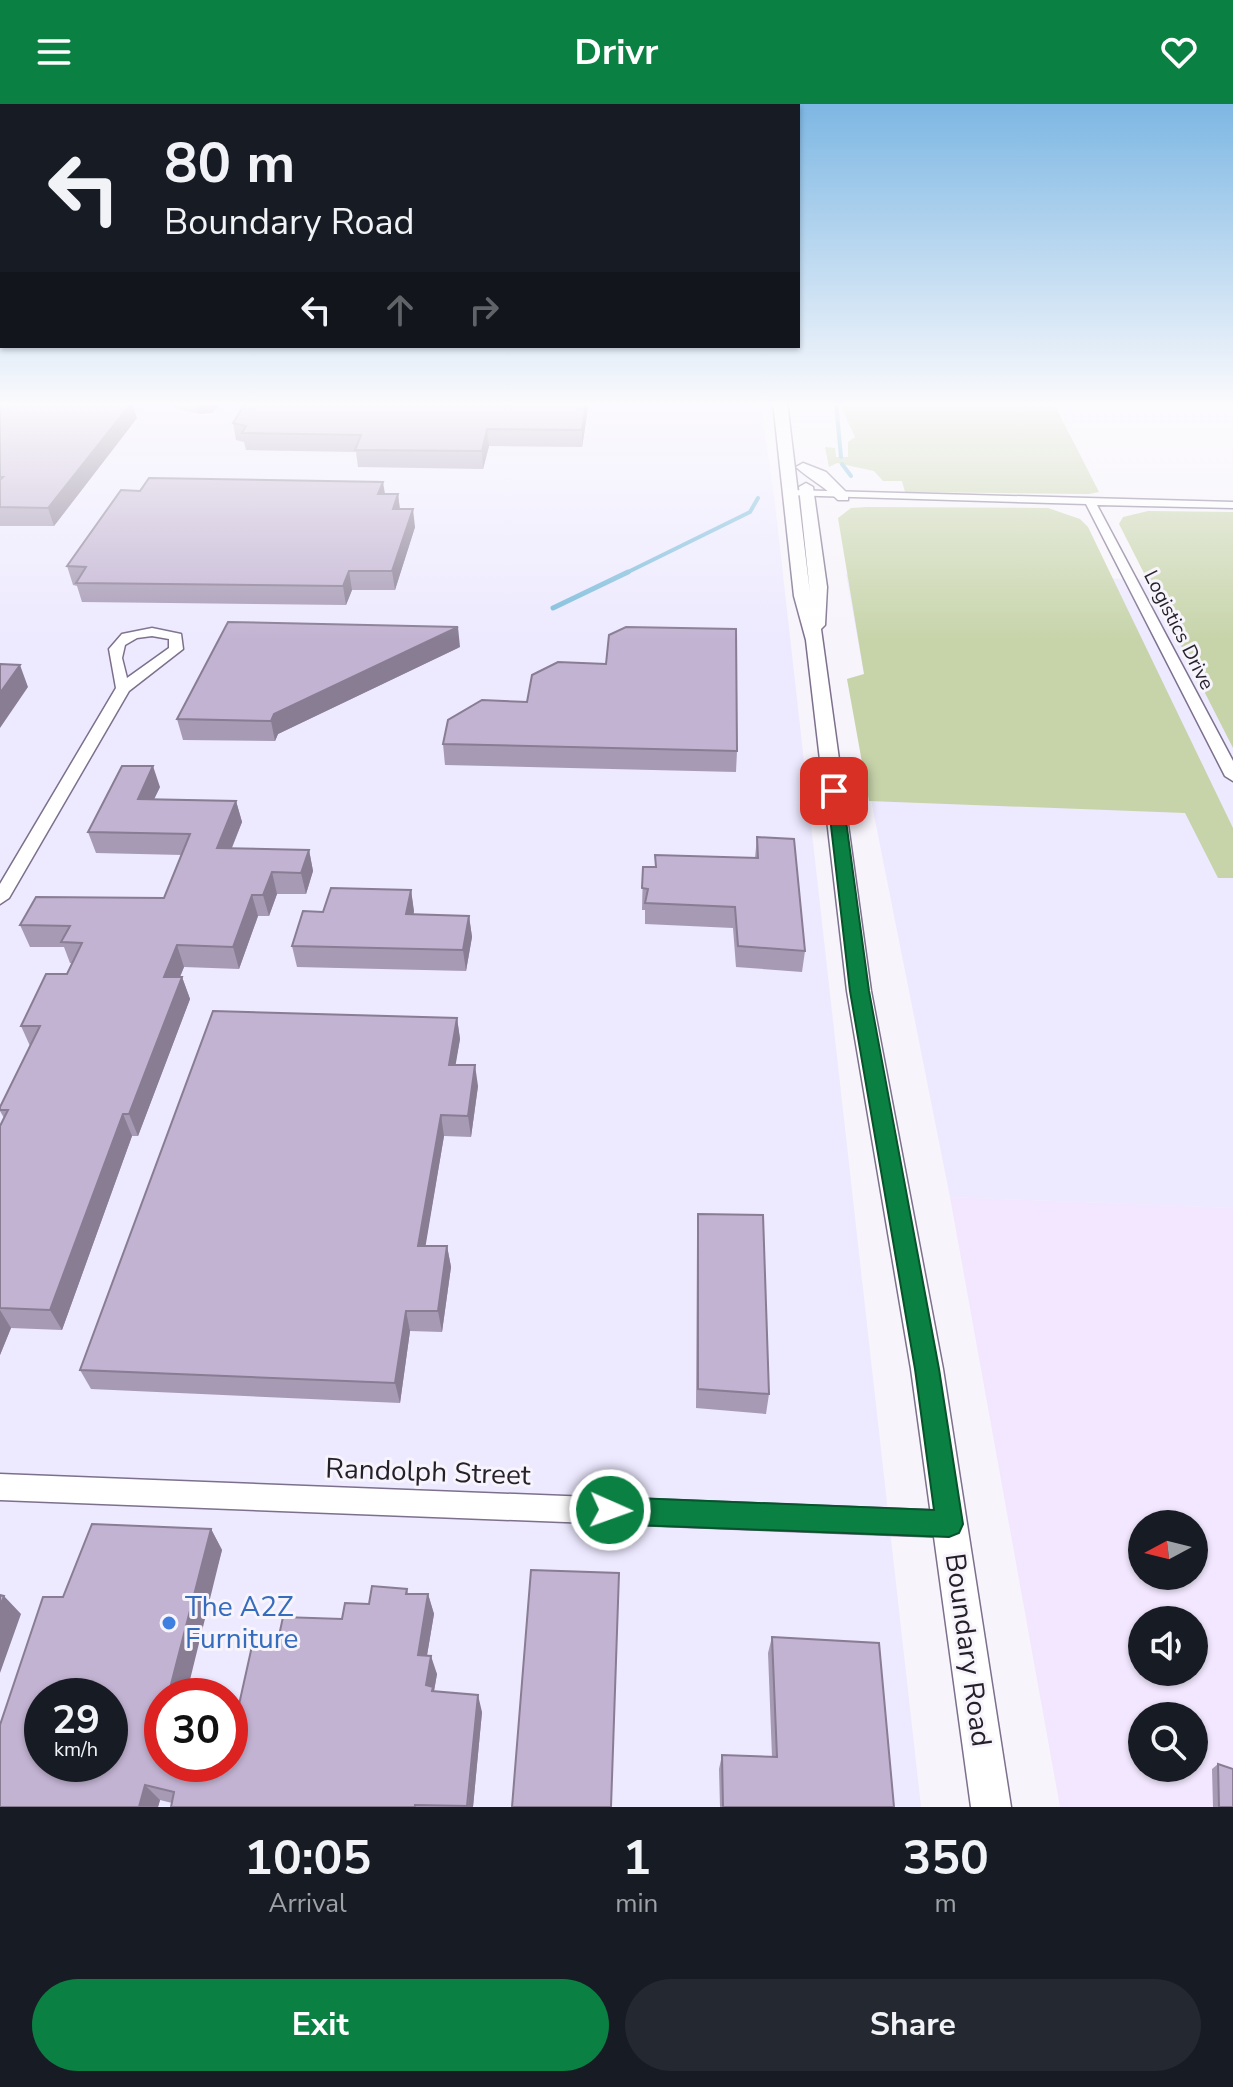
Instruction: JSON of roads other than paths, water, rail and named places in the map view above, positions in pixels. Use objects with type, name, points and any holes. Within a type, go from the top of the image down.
[{"type":"main road","name":"Boundary Road","points":[[798,481],[819,587],[815,640]]},
{"type":"main road","name":"Boundary Road","points":[[803,481],[802,596],[815,640],[859,991],[927,1369],[991,1807]]},
{"type":"main road","points":[[830,481],[850,497]]},
{"type":"main road","points":[[802,500],[850,497]]},
{"type":"street","points":[[850,497],[1233,505]]},
{"type":"street","name":"Logistics Drive","points":[[1090,502],[1233,776]]},
{"type":"street","points":[[0,898],[123,688],[176,649],[176,637],[150,632],[132,636],[120,644],[116,656],[123,688]]},
{"type":"street","name":"Randolph Street","points":[[0,1487],[949,1524]]},
{"type":"waterway","points":[[624,574],[750,512],[758,498]]},
{"type":"waterway","points":[[553,608],[628,572]]},
{"type":"place","name":"The A2Z Furniture","points":[[169,1623]]}]
